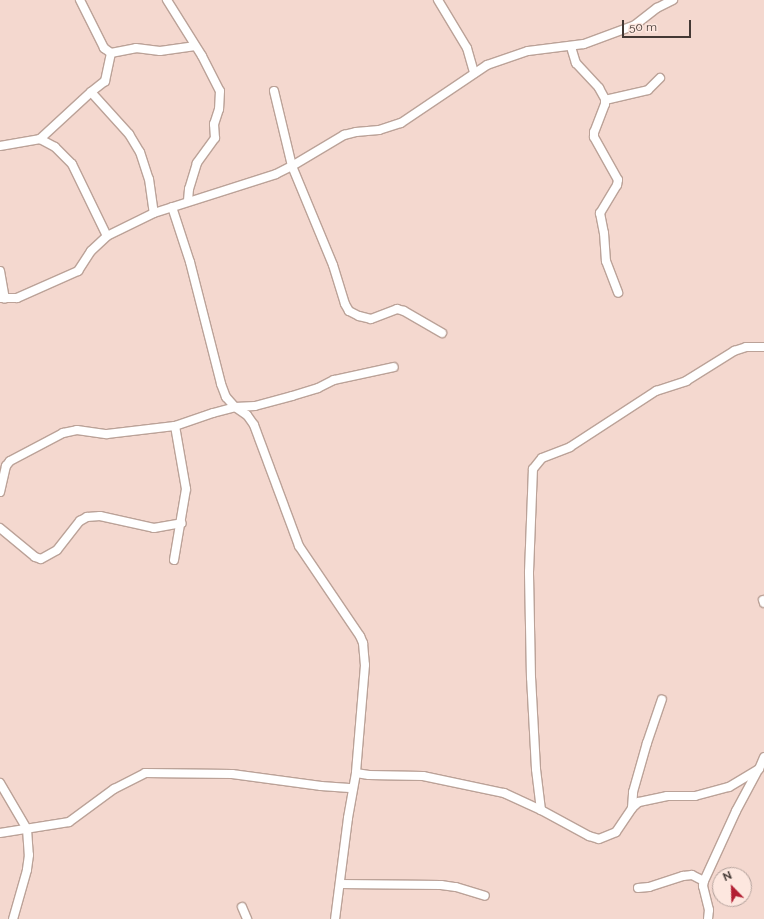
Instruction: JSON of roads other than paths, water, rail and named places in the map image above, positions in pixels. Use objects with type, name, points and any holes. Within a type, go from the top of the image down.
[{"type":"street","points":[[80,0],[104,48],[111,53],[136,48],[160,51],[194,46]]},
{"type":"street","points":[[167,0],[194,46],[202,56],[220,91],[219,109],[214,124],[214,138],[197,163],[189,190],[188,202]]},
{"type":"street","points":[[438,0],[467,48],[474,73]]},
{"type":"street","points":[[0,270],[3,299],[16,298],[78,271],[96,245],[107,236],[154,213],[254,182],[292,166],[344,135],[356,132],[379,130],[401,123],[488,65],[528,51],[571,47],[584,44],[635,25],[657,8],[673,0]]},
{"type":"street","points":[[571,47],[576,64],[604,94],[605,104],[594,132],[594,137],[618,180],[617,185],[600,213],[604,233],[606,261],[618,293]]},
{"type":"street","points":[[0,146],[40,138],[105,81],[111,53]]},
{"type":"street","points":[[605,100],[648,90],[660,78]]},
{"type":"street","points":[[274,91],[292,166],[333,265],[345,304],[349,311],[359,316],[371,319],[397,309],[404,311],[442,333]]},
{"type":"street","points":[[91,92],[129,134],[140,152],[149,179],[154,213]]},
{"type":"street","points":[[40,138],[55,147],[72,164],[107,236]]},
{"type":"street","points":[[172,207],[190,262],[221,384],[226,397],[235,407],[247,415],[254,425],[301,550],[364,643],[365,665],[356,773],[335,919]]},
{"type":"street","points":[[541,810],[536,769],[531,678],[529,572],[532,469],[542,458],[570,447],[656,391],[686,381],[734,351],[746,347],[764,347]]},
{"type":"street","points":[[0,492],[6,466],[10,461],[63,433],[77,430],[107,434],[175,426],[235,407],[255,406],[318,388],[334,380],[394,367]]},
{"type":"street","points":[[174,560],[182,523],[186,489],[175,426]]},
{"type":"street","points":[[0,528],[35,557],[41,559],[57,550],[80,521],[87,517],[100,516],[154,528],[182,523]]},
{"type":"street","points":[[632,808],[633,792],[647,743],[662,699]]},
{"type":"street","points":[[708,919],[709,910],[703,886],[704,881],[736,811],[764,757]]},
{"type":"street","points":[[356,773],[369,775],[424,776],[504,793],[541,810],[589,836],[599,839],[616,832],[632,808],[639,802],[668,796],[694,796],[722,789],[759,769]]},
{"type":"street","points":[[0,833],[69,822],[114,789],[145,773],[232,774],[321,786],[353,788]]},
{"type":"street","points":[[0,783],[27,829],[27,870],[13,919]]},
{"type":"street","points":[[638,888],[649,887],[683,876],[692,875],[704,881]]},
{"type":"street","points":[[340,884],[441,885],[456,887],[485,896]]},
{"type":"street","points":[[242,907],[247,919]]}]
